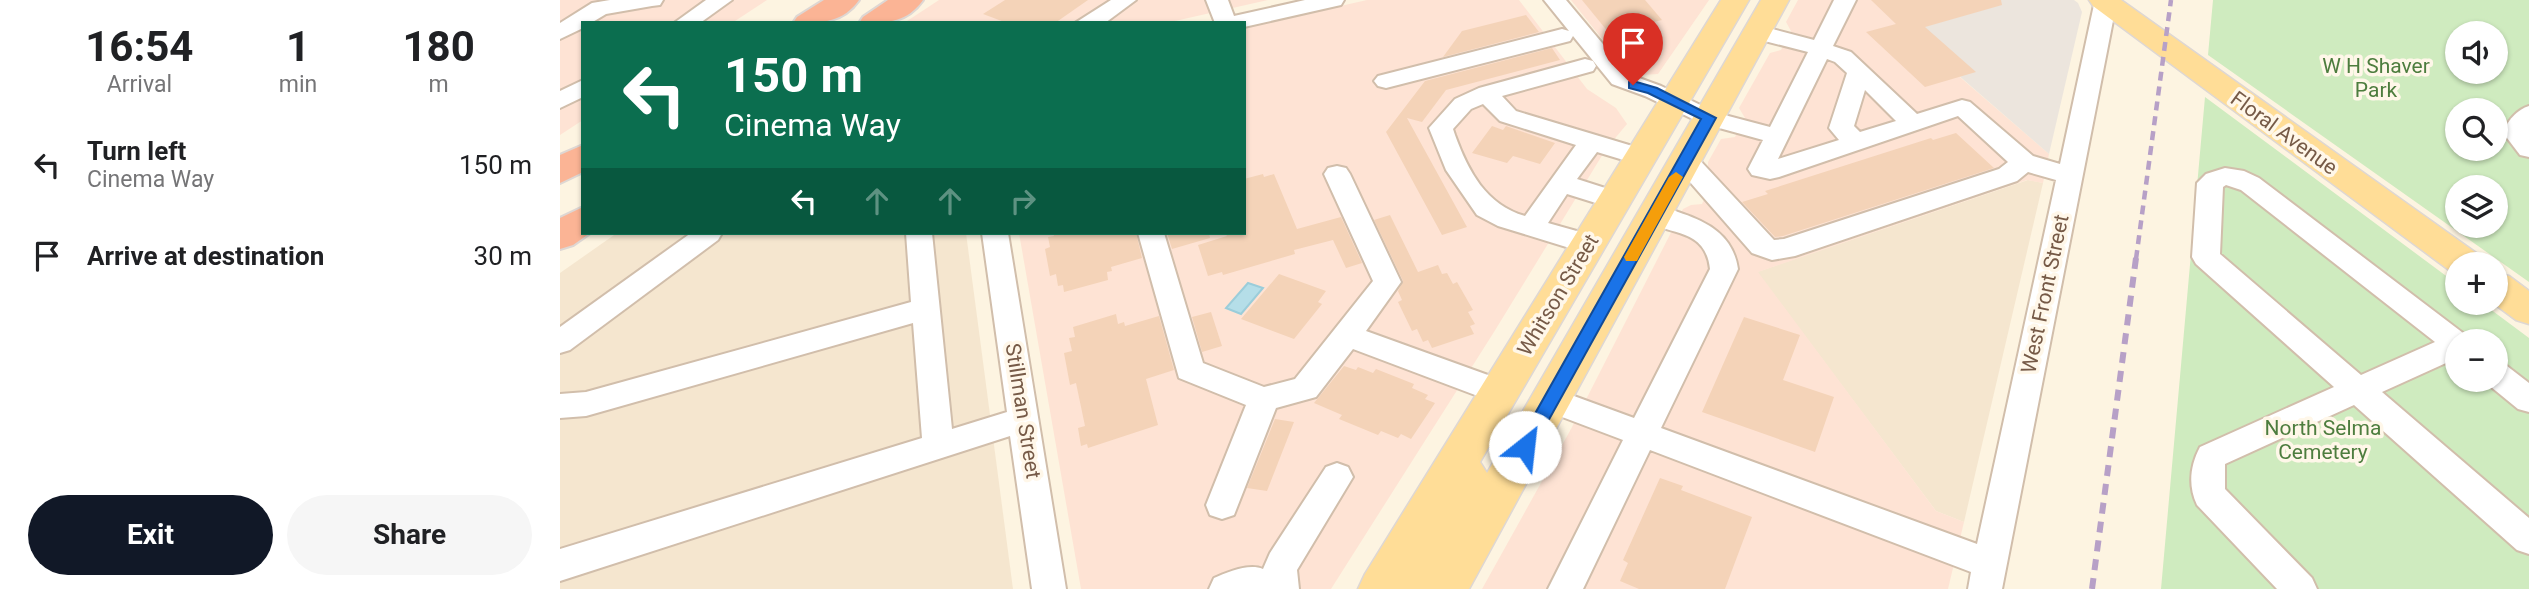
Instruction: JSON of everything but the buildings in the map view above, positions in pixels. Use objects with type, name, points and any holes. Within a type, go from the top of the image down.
[{"type":"highway","points":[[785,21],[816,0]]},
{"type":"highway","points":[[811,21],[844,0]]},
{"type":"highway","points":[[877,21],[908,0]]},
{"type":"highway","points":[[560,171],[581,157]]},
{"type":"highway","points":[[560,179],[581,166]]},
{"type":"highway","points":[[560,236],[581,221]]},
{"type":"main road","name":"Floral Avenue","points":[[2105,1],[2450,252]]},
{"type":"main road","name":"Whitson Street","points":[[1381,589],[1672,101],[1758,10]]},
{"type":"main road","name":"Whitson Street","points":[[1446,589],[1709,118],[1758,10]]},
{"type":"main road","points":[[1552,400],[1538,392],[1531,384],[1590,272],[1589,244]]},
{"type":"main road","points":[[2508,295],[2529,310]]},
{"type":"main road","points":[[1415,589],[1469,493],[1471,484],[1454,468]]},
{"type":"street","points":[[1090,21],[1125,0]]},
{"type":"street","points":[[1217,0],[1225,21]]},
{"type":"street","points":[[1243,21],[1333,0]]},
{"type":"street","points":[[1533,0],[1601,84],[1624,97],[1640,101],[1672,101]]},
{"type":"street","points":[[1555,0],[1615,75],[1709,118],[1776,136]]},
{"type":"street","points":[[1845,0],[1761,169],[1770,171],[1962,107],[2024,162],[2070,175]]},
{"type":"street","name":"West Front Street","points":[[1987,576],[2105,1]]},
{"type":"street","points":[[560,32],[603,2],[690,6]]},
{"type":"street","points":[[1758,10],[1822,49],[1843,57],[1912,123]]},
{"type":"street","points":[[1386,81],[1562,36]]},
{"type":"street","points":[[1584,66],[1487,93],[1455,110],[1441,128],[1441,135],[1478,202],[1494,215],[1589,244]]},
{"type":"street","points":[[1856,142],[1841,128],[1859,72]]},
{"type":"street","points":[[560,101],[581,88]]},
{"type":"street","points":[[1487,93],[1508,116],[1640,157]]},
{"type":"street","points":[[2529,114],[2516,129],[2516,134],[2529,149]]},
{"type":"street","points":[[1531,227],[1591,142]]},
{"type":"street","points":[[1685,160],[1762,246],[1772,250],[1785,249],[2008,175],[2024,162]]},
{"type":"street","points":[[1152,235],[1190,370],[1223,385],[1264,398],[1305,388],[1387,282],[1337,174]]},
{"type":"street","points":[[2445,336],[2250,184],[2240,178],[2218,177],[2210,183],[2206,257],[2529,539]]},
{"type":"street","points":[[1561,184],[1615,200]]},
{"type":"street","points":[[1565,589],[1724,269],[1722,253],[1712,239],[1656,214]]},
{"type":"street","points":[[560,342],[706,235]]},
{"type":"street","points":[[919,235],[938,446]]},
{"type":"street","name":"Stillman Street","points":[[995,235],[1049,589]]},
{"type":"street","points":[[560,406],[586,404],[926,309]]},
{"type":"street","points":[[1348,335],[1499,392]]},
{"type":"street","points":[[2300,589],[2209,495],[2207,472],[2211,456],[2445,350]]},
{"type":"street","points":[[2508,383],[2529,400]]},
{"type":"street","points":[[1222,505],[1264,398]]},
{"type":"street","points":[[1552,400],[1642,434],[1987,576]]},
{"type":"street","points":[[560,565],[1024,419]]},
{"type":"street","points":[[1282,589],[1279,573],[1282,564],[1337,477]]},
{"type":"street","points":[[1226,589],[1256,582],[1269,589]]},
{"type":"shaded area","points":[[560,0],[767,0],[735,21],[581,21],[581,121],[560,135]]},
{"type":"shaded area","points":[[939,0],[1268,0],[1175,21],[907,21]]},
{"type":"shaded area","points":[[1367,0],[1519,0],[1587,89],[1616,108],[1627,124],[1606,149],[1331,589],[1081,589],[1019,235],[1246,235],[1246,28]]},
{"type":"shaded area","points":[[1571,0],[1709,0],[1658,74],[1642,75],[1615,55]]},
{"type":"shaded area","points":[[1798,0],[1940,0],[1888,15],[2049,154],[2043,183],[2027,180],[1758,272],[1936,511],[1964,522],[1948,589],[1482,589],[1571,429],[1683,209],[1702,204],[1713,180],[1708,171],[1708,162],[1721,139],[1735,137],[1745,118],[1739,108],[1770,53],[1781,50],[1791,31],[1786,22]]},
{"type":"shaded area","points":[[1940,0],[2074,0],[2078,3],[2082,12],[2049,154],[1888,14]]},
{"type":"shaded area","points":[[2028,180],[2043,183],[1964,522],[1936,511],[1757,272]]},
{"type":"shaded area","points":[[614,235],[966,235],[1013,589],[560,589],[560,273]]},
{"type":"green space","name":"W H Shaver Park","points":[[2213,0],[2529,0],[2529,282],[2508,267],[2508,252],[2487,252],[2467,238],[2508,238],[2508,175],[2445,175],[2445,223],[2208,55]]},
{"type":"green space","name":"North Selma Cemetery","points":[[2205,97],[2445,275],[2445,315],[2498,315],[2529,338],[2529,589],[2161,589]]},
{"type":"water","points":[[1248,283],[1263,288],[1241,314],[1226,308]]},
{"type":"railway","points":[[2136,259],[2171,0]]},
{"type":"railway","points":[[2092,589],[2136,258]]},
{"type":"slow traffic","points":[[1631,257],[1676,177]]},
{"type":"route","points":[[1525,447],[1709,118],[1653,90],[1633,85]]}]
